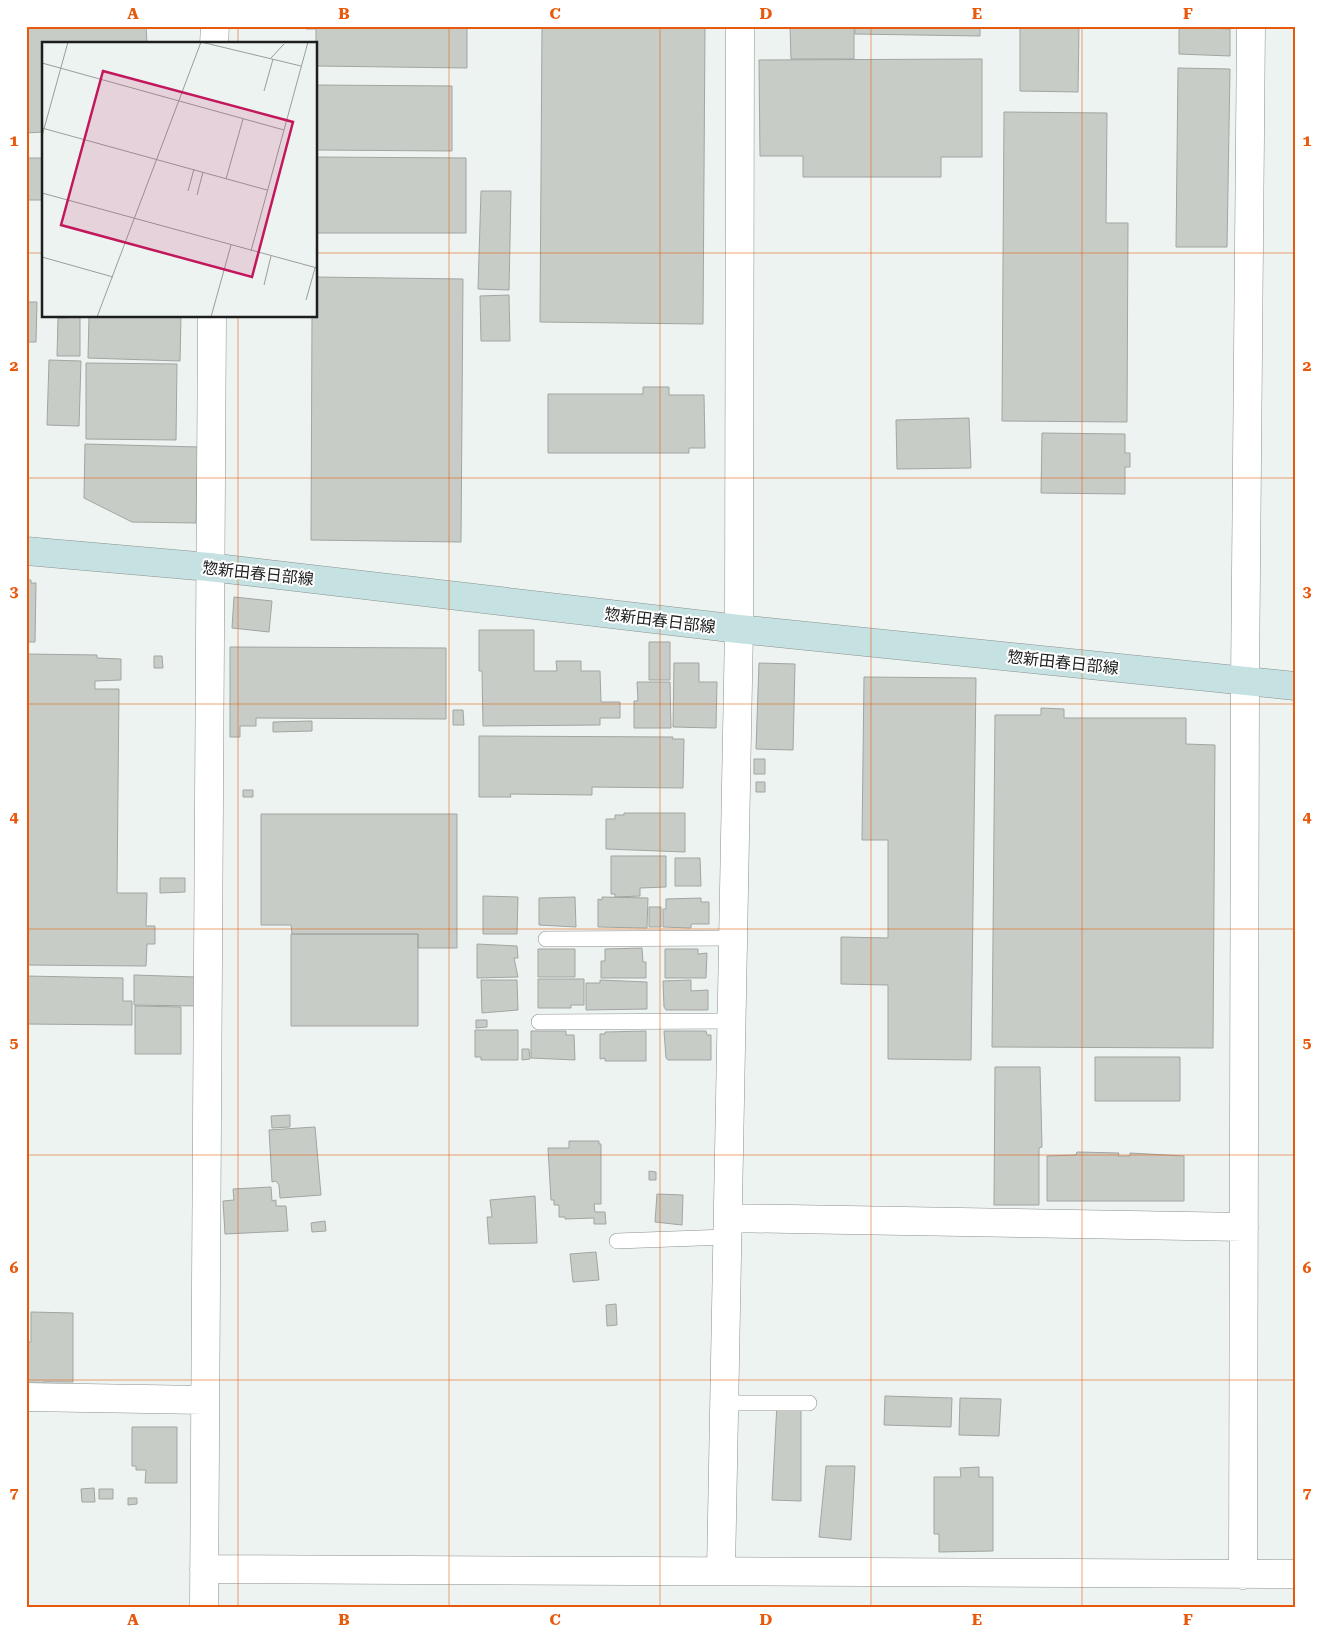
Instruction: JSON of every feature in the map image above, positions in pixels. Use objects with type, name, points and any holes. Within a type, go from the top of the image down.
[{"type":"main road","name":"惣新田春日部線","points":[[26,551],[209,567],[739,629],[1295,686]]},
{"type":"street","points":[[214,42],[215,26]]},
{"type":"street","points":[[720,1571],[739,629],[740,26]]},
{"type":"street","points":[[1243,1575],[1245,681],[1252,26]]},
{"type":"street","points":[[204,1607],[212,318]]},
{"type":"street","points":[[728,1228],[1244,1227]]},
{"type":"street","points":[[26,1397],[204,1400]]},
{"type":"street","points":[[204,1569],[1295,1574]]},
{"type":"lane","points":[[546,939],[733,938]]},
{"type":"lane","points":[[539,1022],[732,1021]]},
{"type":"lane","points":[[617,1241],[728,1228]]},
{"type":"lane","points":[[724,1403],[809,1403]]},
{"type":"building","points":[[26,26],[146,26],[147,42],[42,42],[42,132],[26,133]]},
{"type":"building","points":[[306,26],[467,26],[467,68],[318,66],[316,29],[306,29]]},
{"type":"building","points":[[542,26],[705,26],[703,324],[540,322]]},
{"type":"building","points":[[790,26],[854,26],[854,59],[791,59]]},
{"type":"building","points":[[855,26],[980,26],[980,36],[855,34]]},
{"type":"building","points":[[1020,26],[1079,26],[1078,92],[1020,91]]},
{"type":"building","points":[[1179,27],[1230,29],[1230,56],[1179,54]]},
{"type":"building","points":[[982,59],[982,157],[941,157],[941,177],[803,177],[803,156],[760,156],[759,60]]},
{"type":"building","points":[[1178,68],[1230,69],[1227,247],[1176,247]]},
{"type":"building","points":[[318,85],[452,86],[452,151],[318,150]]},
{"type":"building","points":[[1004,112],[1107,113],[1106,223],[1128,223],[1127,422],[1002,421]]},
{"type":"building","points":[[318,157],[466,158],[466,233],[318,233]]},
{"type":"building","points":[[26,158],[42,158],[42,200],[26,200]]},
{"type":"building","points":[[481,191],[511,191],[509,290],[478,289]]},
{"type":"building","points":[[318,277],[463,279],[461,542],[311,540],[312,318],[318,318]]},
{"type":"building","points":[[509,295],[510,341],[481,341],[480,296]]},
{"type":"building","points":[[26,302],[37,302],[36,342],[26,342]]},
{"type":"building","points":[[58,318],[80,318],[80,356],[57,356]]},
{"type":"building","points":[[89,318],[181,318],[180,361],[88,358]]},
{"type":"building","points":[[49,360],[81,361],[79,426],[47,425]]},
{"type":"building","points":[[86,363],[177,364],[176,440],[86,439]]},
{"type":"building","points":[[643,387],[669,387],[669,395],[704,395],[705,448],[689,448],[689,453],[548,453],[548,394],[643,394]]},
{"type":"building","points":[[969,418],[971,468],[897,469],[896,420]]},
{"type":"building","points":[[1042,433],[1125,434],[1125,453],[1130,453],[1130,467],[1125,467],[1125,494],[1041,493]]},
{"type":"building","points":[[85,444],[198,447],[196,523],[132,522],[84,498]]},
{"type":"building","points":[[26,580],[36,583],[35,642],[26,642]]},
{"type":"building","points":[[234,597],[272,601],[269,632],[232,628]]},
{"type":"building","points":[[479,630],[534,630],[534,671],[557,671],[556,661],[581,661],[581,671],[600,671],[601,702],[620,702],[620,718],[600,718],[600,725],[483,726],[482,671],[479,671]]},
{"type":"building","points":[[649,642],[670,642],[670,680],[649,680]]},
{"type":"building","points":[[230,647],[446,648],[446,719],[256,718],[256,726],[240,726],[240,737],[230,737]]},
{"type":"building","points":[[26,654],[97,655],[97,658],[121,659],[121,680],[95,681],[95,689],[119,689],[117,893],[147,893],[146,926],[155,926],[155,944],[147,944],[146,966],[26,965]]},
{"type":"building","points":[[154,656],[162,656],[163,668],[154,668]]},
{"type":"building","points":[[674,663],[699,663],[699,682],[717,682],[716,728],[673,727]]},
{"type":"building","points":[[759,663],[795,664],[793,750],[756,749]]},
{"type":"building","points":[[864,677],[976,678],[971,1060],[888,1059],[888,985],[841,984],[841,937],[888,938],[888,840],[862,840]]},
{"type":"building","points":[[637,682],[670,682],[671,728],[634,728],[634,701],[638,701]]},
{"type":"building","points":[[1041,708],[1064,709],[1064,718],[1186,718],[1186,744],[1215,745],[1213,1048],[992,1047],[995,715],[1041,715]]},
{"type":"building","points":[[453,710],[463,710],[464,725],[453,725]]},
{"type":"building","points":[[312,721],[312,731],[273,732],[273,722]]},
{"type":"building","points":[[479,736],[673,737],[672,739],[684,739],[683,788],[592,787],[592,795],[510,794],[511,797],[479,797]]},
{"type":"building","points":[[754,759],[765,759],[765,774],[754,774]]},
{"type":"building","points":[[756,782],[765,782],[765,792],[756,792]]},
{"type":"building","points":[[243,790],[253,790],[253,797],[243,797]]},
{"type":"building","points":[[624,813],[685,813],[685,852],[606,849],[606,819],[615,819],[615,815],[624,815]]},
{"type":"building","points":[[261,814],[457,814],[457,948],[418,948],[418,934],[292,934],[291,925],[261,925]]},
{"type":"building","points":[[611,856],[666,856],[666,887],[640,888],[640,896],[615,897],[615,894],[611,894]]},
{"type":"building","points":[[675,858],[700,858],[701,886],[675,886]]},
{"type":"building","points":[[160,878],[185,878],[185,892],[160,893]]},
{"type":"building","points":[[483,896],[518,897],[517,934],[483,934]]},
{"type":"building","points":[[575,897],[576,927],[539,925],[539,898]]},
{"type":"building","points":[[602,897],[648,898],[647,928],[598,927],[598,899],[602,900]]},
{"type":"building","points":[[701,898],[701,902],[709,902],[709,924],[691,924],[691,928],[663,927],[663,909],[666,909],[666,899]]},
{"type":"building","points":[[649,907],[661,907],[661,927],[649,927]]},
{"type":"building","points":[[291,934],[418,934],[418,1026],[291,1026]]},
{"type":"building","points":[[477,944],[517,946],[518,958],[514,958],[518,977],[477,978]]},
{"type":"building","points":[[642,948],[643,962],[646,962],[646,978],[601,978],[601,961],[605,961],[605,949]]},
{"type":"building","points":[[538,949],[575,949],[575,977],[538,977]]},
{"type":"building","points":[[665,949],[698,949],[698,954],[707,953],[706,978],[665,978]]},
{"type":"building","points":[[134,975],[196,977],[195,1006],[134,1005]]},
{"type":"building","points":[[26,976],[123,978],[123,1001],[132,1001],[132,1025],[26,1024]]},
{"type":"building","points":[[538,979],[584,979],[584,1005],[571,1005],[571,1008],[538,1008]]},
{"type":"building","points":[[481,980],[517,980],[518,1010],[482,1013]]},
{"type":"building","points":[[600,980],[647,982],[647,1009],[586,1010],[586,983],[600,983]]},
{"type":"building","points":[[691,980],[691,991],[708,990],[708,1010],[666,1010],[664,1007],[663,981]]},
{"type":"building","points":[[135,1006],[181,1007],[181,1054],[135,1054]]},
{"type":"building","points":[[476,1020],[487,1020],[487,1027],[476,1028]]},
{"type":"building","points":[[475,1030],[518,1030],[518,1060],[481,1060],[481,1057],[475,1057]]},
{"type":"building","points":[[531,1031],[566,1031],[566,1035],[574,1035],[575,1060],[531,1058]]},
{"type":"building","points":[[646,1031],[646,1061],[605,1061],[605,1058],[600,1059],[600,1034],[605,1034],[605,1032]]},
{"type":"building","points":[[664,1031],[706,1031],[707,1035],[711,1035],[711,1060],[668,1060],[666,1058]]},
{"type":"building","points":[[522,1049],[529,1049],[530,1059],[522,1060]]},
{"type":"building","points":[[1095,1057],[1180,1057],[1180,1101],[1095,1101]]},
{"type":"building","points":[[995,1067],[1040,1067],[1042,1147],[1039,1148],[1039,1205],[994,1205]]},
{"type":"building","points":[[290,1115],[290,1127],[272,1128],[271,1116]]},
{"type":"building","points":[[315,1127],[321,1195],[280,1198],[279,1185],[276,1181],[272,1182],[269,1130]]},
{"type":"building","points":[[569,1141],[599,1141],[599,1144],[601,1144],[601,1204],[594,1204],[595,1212],[605,1212],[606,1224],[594,1224],[594,1218],[565,1219],[565,1217],[559,1217],[559,1205],[554,1205],[554,1200],[551,1200],[548,1148],[569,1148]]},
{"type":"building","points":[[1077,1152],[1119,1153],[1118,1156],[1130,1156],[1130,1153],[1184,1156],[1184,1201],[1047,1201],[1047,1156],[1076,1155]]},
{"type":"building","points":[[649,1171],[656,1172],[656,1180],[649,1180]]},
{"type":"building","points":[[271,1187],[272,1201],[276,1200],[276,1206],[286,1206],[288,1231],[225,1234],[223,1201],[234,1200],[233,1189]]},
{"type":"building","points":[[657,1194],[683,1195],[682,1225],[655,1222]]},
{"type":"building","points":[[535,1196],[537,1243],[489,1244],[487,1217],[492,1217],[490,1200]]},
{"type":"building","points":[[325,1221],[326,1231],[312,1232],[311,1223]]},
{"type":"building","points":[[596,1252],[599,1280],[573,1282],[570,1254]]},
{"type":"building","points":[[616,1304],[617,1325],[607,1326],[606,1305]]},
{"type":"building","points":[[31,1312],[73,1313],[73,1382],[44,1382],[44,1386],[26,1385],[26,1342],[31,1342]]},
{"type":"building","points":[[885,1396],[952,1398],[951,1427],[884,1425]]},
{"type":"building","points":[[960,1398],[1001,1399],[999,1436],[959,1435]]},
{"type":"building","points":[[777,1403],[801,1403],[801,1501],[772,1500]]},
{"type":"building","points":[[132,1427],[177,1427],[177,1483],[145,1483],[146,1470],[136,1470],[136,1466],[132,1466]]},
{"type":"building","points":[[826,1466],[855,1466],[851,1540],[819,1537]]},
{"type":"building","points":[[979,1467],[979,1477],[993,1477],[993,1551],[939,1552],[939,1534],[934,1534],[934,1477],[961,1477],[960,1468]]},
{"type":"building","points":[[94,1488],[95,1502],[82,1502],[81,1489]]},
{"type":"building","points":[[99,1489],[113,1489],[113,1499],[99,1499]]},
{"type":"building","points":[[128,1498],[137,1498],[137,1504],[128,1505]]}]
